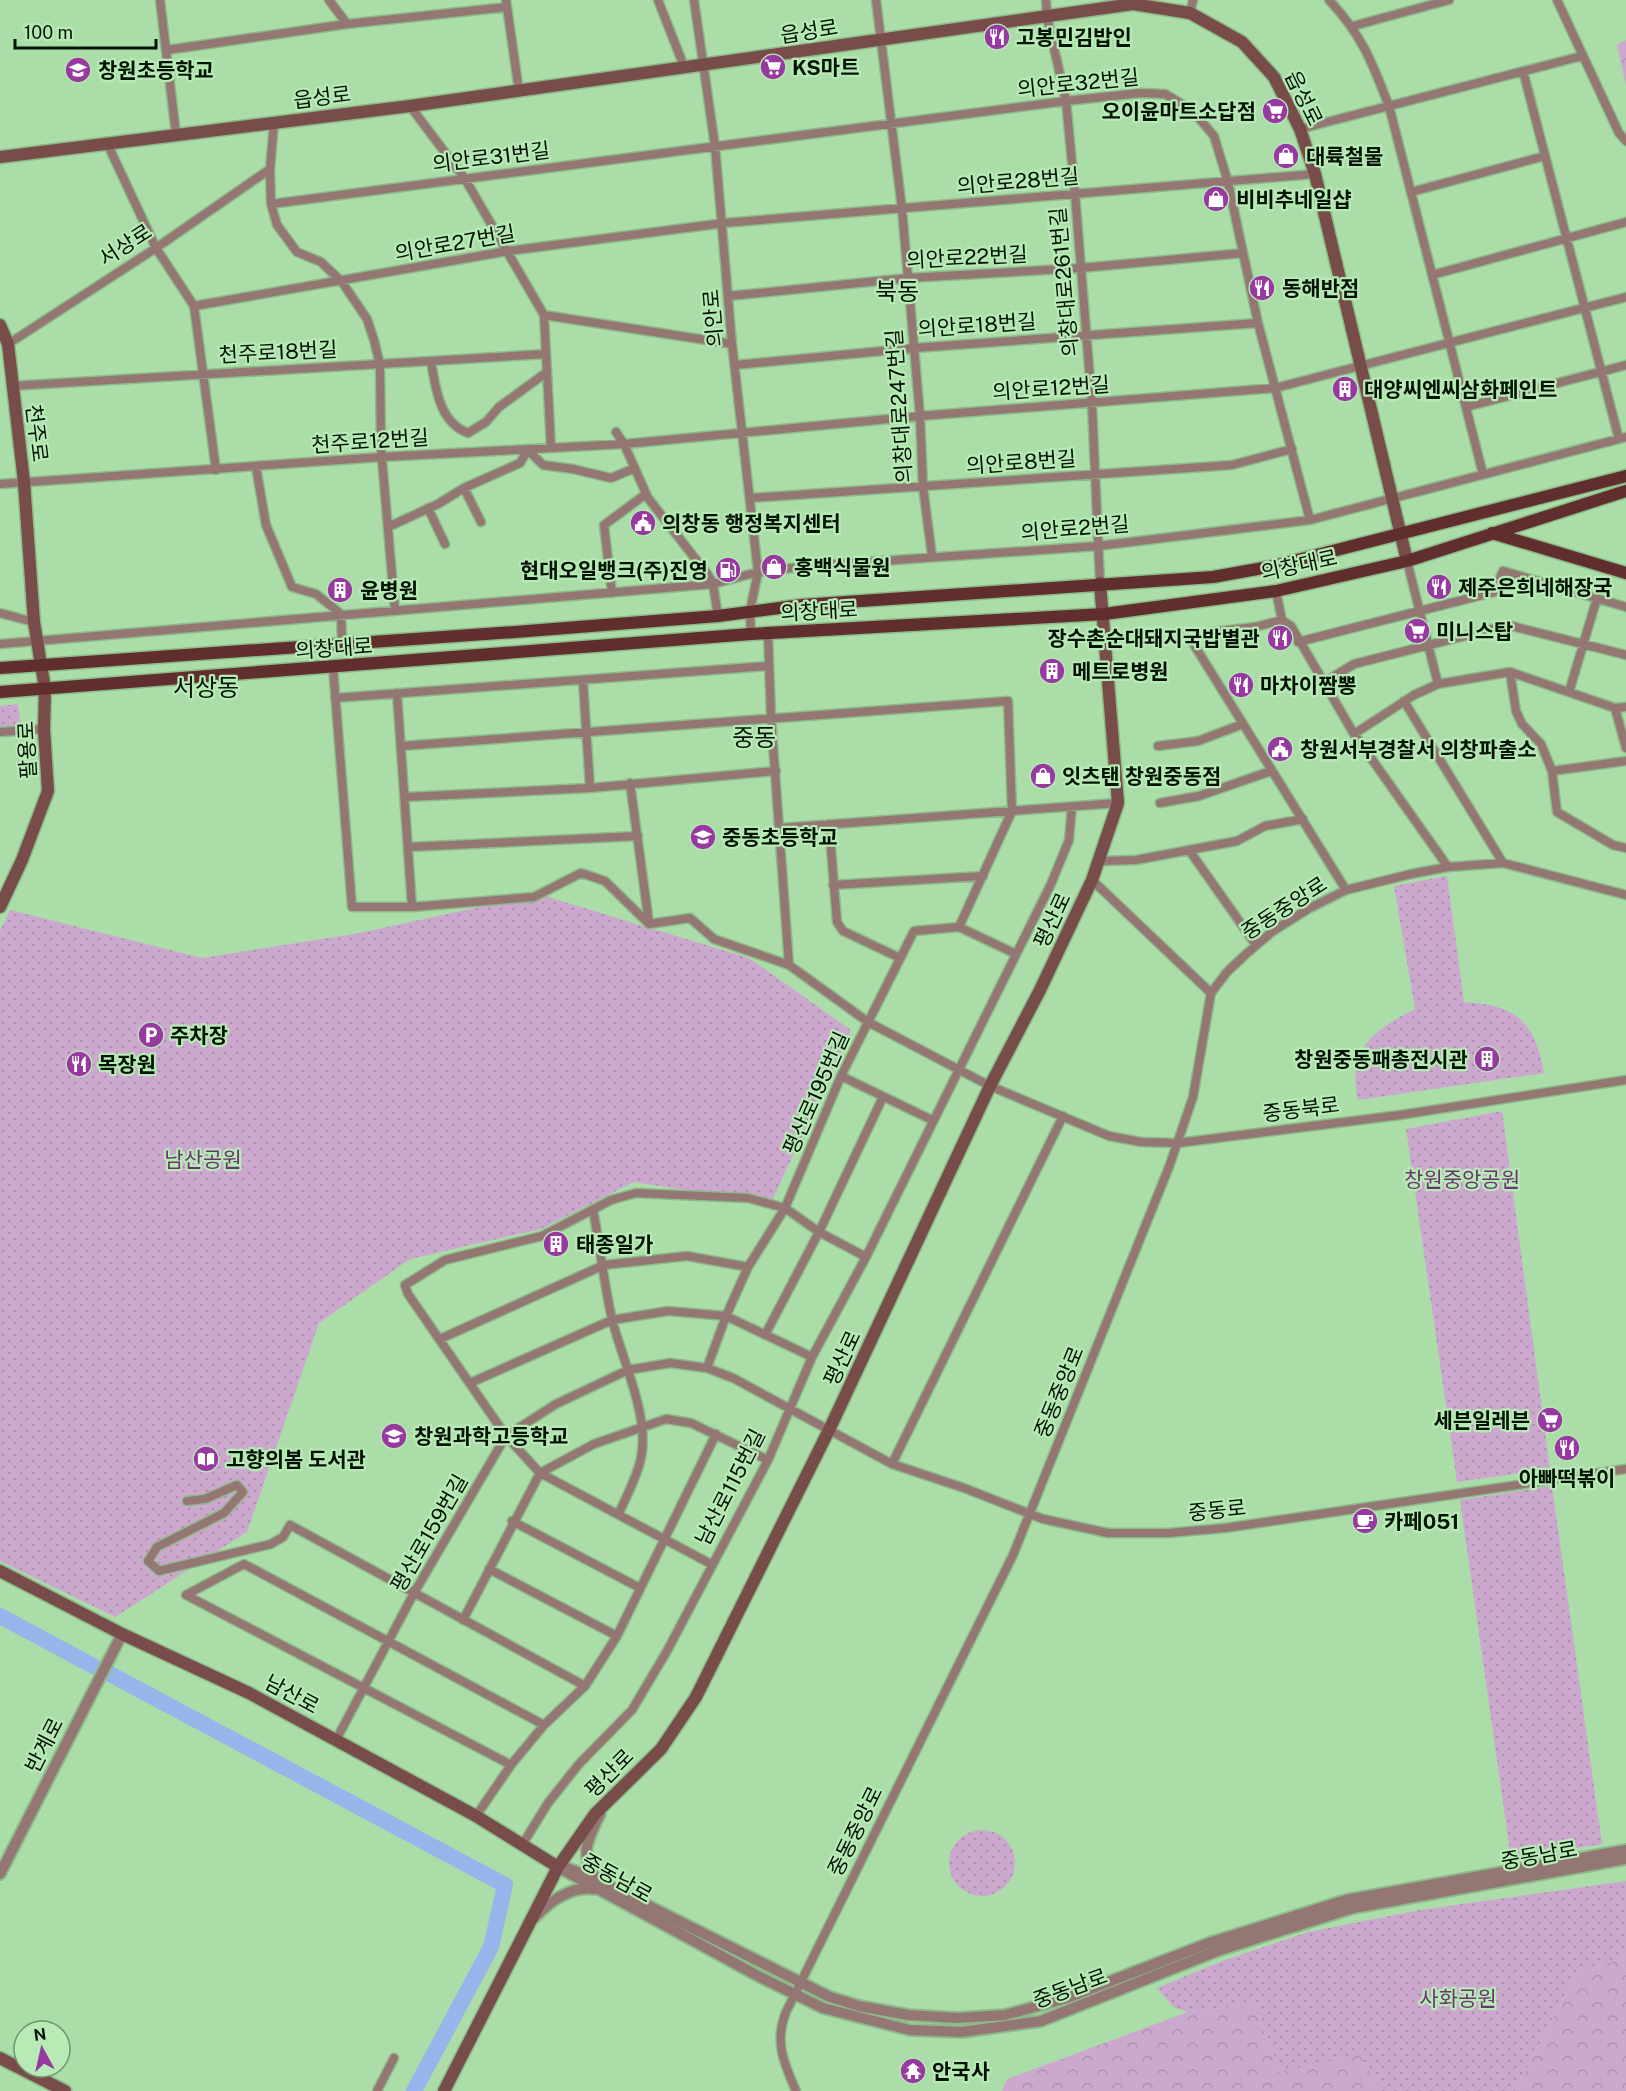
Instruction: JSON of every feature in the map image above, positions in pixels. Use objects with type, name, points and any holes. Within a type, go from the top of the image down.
[{"type":"main road","name":"읍성로","points":[[0,157],[685,69],[1133,4],[1190,13],[1242,42],[1274,77],[1300,129],[1315,174],[1359,367],[1407,561]]},
{"type":"main road","name":"천주로","points":[[0,325],[24,482],[34,622],[39,641],[45,689]]},
{"type":"main road","name":"의창대로","points":[[0,668],[718,616],[750,611],[1100,583],[1213,577],[1274,566],[1626,476]]},
{"type":"main road","name":"의창대로","points":[[0,692],[751,634],[1104,614],[1276,591],[1407,561],[1626,491]]},
{"type":"main road","points":[[1491,533],[1626,573]]},
{"type":"main road","name":"평산로","points":[[444,2091],[558,1867],[604,1805],[662,1749],[696,1697],[830,1428],[990,1086],[1040,990],[1092,880],[1118,803],[1100,583]]},
{"type":"main road","name":"팔용로","points":[[0,907],[22,860],[48,791],[44,729],[45,689]]},
{"type":"main road","name":"남산로","points":[[0,1571],[122,1634],[249,1693],[477,1816],[558,1867]]},
{"type":"main road","points":[[0,2058],[65,2091]]},
{"type":"street","points":[[160,0],[176,134]]},
{"type":"street","points":[[329,0],[346,24]]},
{"type":"street","points":[[658,0],[685,69]]},
{"type":"street","name":"의안로","points":[[694,0],[724,223],[732,344],[758,572],[750,611],[751,634]]},
{"type":"street","name":"의창대로247번길","points":[[876,0],[902,209],[920,416],[923,487],[932,555]]},
{"type":"street","name":"의창대로261번길","points":[[1046,0],[1047,17],[1066,101],[1075,194],[1092,404],[1100,583]]},
{"type":"street","points":[[1190,13],[1193,0]]},
{"type":"street","points":[[1329,0],[1353,26],[1370,56],[1389,106],[1483,474]]},
{"type":"street","points":[[1353,26],[1449,0]]},
{"type":"street","points":[[1557,0],[1619,133],[1626,141]]},
{"type":"street","points":[[167,50],[507,3],[519,91]]},
{"type":"street","points":[[1300,129],[1582,56]]},
{"type":"street","points":[[1523,70],[1601,371],[1622,438]]},
{"type":"street","name":"의안로32번길","points":[[715,146],[890,126],[1140,93],[1165,94],[1192,110],[1214,136],[1228,182],[1258,323],[1310,520]]},
{"type":"street","points":[[410,106],[465,178],[544,315],[551,448]]},
{"type":"street","points":[[274,123],[270,169],[271,204],[276,225],[297,252],[321,262],[342,282],[367,319],[380,365],[382,457],[396,610]]},
{"type":"street","points":[[107,143],[156,248],[194,306],[216,470]]},
{"type":"street","name":"의안로31번길","points":[[271,204],[715,146]]},
{"type":"street","points":[[1411,192],[1545,156]]},
{"type":"street","name":"서상로","points":[[4,348],[156,248],[270,169]]},
{"type":"street","name":"의안로28번길","points":[[724,223],[1315,174]]},
{"type":"street","points":[[1432,275],[1626,222]]},
{"type":"street","name":"의안로27번길","points":[[194,306],[342,282],[508,251],[724,223]]},
{"type":"street","name":"의안로22번길","points":[[729,296],[908,278],[1081,268],[1243,252]]},
{"type":"street","name":"의안로12번길","points":[[743,433],[920,416],[1275,388],[1450,345],[1626,297]]},
{"type":"street","points":[[544,315],[732,344]]},
{"type":"street","name":"의안로18번길","points":[[735,365],[914,348],[1258,323]]},
{"type":"street","name":"천주로18번길","points":[[11,387],[546,354]]},
{"type":"street","points":[[431,362],[439,402],[450,420],[460,430],[468,433],[486,422],[500,407],[547,372]]},
{"type":"street","points":[[1466,407],[1626,365]]},
{"type":"street","points":[[616,432],[624,444],[646,494],[708,575],[713,585],[718,616]]},
{"type":"street","name":"천주로12번길","points":[[0,484],[382,457],[624,444],[743,433]]},
{"type":"street","name":"의안로2번길","points":[[0,644],[713,585],[758,572],[932,555],[1098,546],[1310,520],[1622,438]]},
{"type":"street","name":"의안로8번길","points":[[750,498],[1232,465],[1292,449]]},
{"type":"street","points":[[388,527],[464,488],[520,463],[528,450],[543,465],[611,478],[635,468]]},
{"type":"street","points":[[256,467],[267,525],[292,587],[316,594],[341,614],[342,643]]},
{"type":"street","points":[[464,488],[481,522]]},
{"type":"street","points":[[612,593],[604,525],[646,494]]},
{"type":"street","points":[[428,508],[445,544]]},
{"type":"street","points":[[1407,561],[1438,684]]},
{"type":"street","points":[[1298,642],[1494,592],[1503,571],[1626,606]]},
{"type":"street","points":[[1276,591],[1282,620],[1291,626],[1298,642],[1354,734],[1448,867]]},
{"type":"street","points":[[1569,692],[1597,598]]},
{"type":"street","points":[[0,613],[34,622]]},
{"type":"street","points":[[1282,620],[1255,627],[1188,635],[1346,890]]},
{"type":"street","points":[[1323,683],[1354,664],[1508,625],[1626,655]]},
{"type":"street","points":[[768,633],[771,717],[789,965]]},
{"type":"street","points":[[335,699],[768,666]]},
{"type":"street","points":[[333,668],[352,907],[412,907],[534,897],[581,873],[605,881],[649,924]]},
{"type":"street","points":[[1354,734],[1404,701],[1438,684],[1510,672],[1615,708],[1626,707]]},
{"type":"street","points":[[1510,672],[1516,711],[1522,724],[1541,744],[1552,771],[1557,812],[1613,845],[1626,848]]},
{"type":"street","points":[[583,681],[590,788]]},
{"type":"street","points":[[397,693],[412,907]]},
{"type":"street","points":[[401,746],[1008,701],[1012,811],[959,927],[1016,954]]},
{"type":"street","points":[[1404,701],[1503,863]]},
{"type":"street","points":[[1615,708],[1626,748]]},
{"type":"street","points":[[1158,746],[1198,741],[1243,724]]},
{"type":"street","points":[[0,732],[44,729]]},
{"type":"street","points":[[1552,771],[1626,761]]},
{"type":"street","points":[[406,797],[590,788],[776,771]]},
{"type":"street","points":[[1160,803],[1198,796],[1271,771]]},
{"type":"street","points":[[630,783],[649,924]]},
{"type":"street","points":[[780,828],[1118,803]]},
{"type":"street","name":"남산로115번길","points":[[522,1845],[548,1803],[579,1764],[632,1710],[667,1650],[768,1460],[812,1357],[866,1257],[1051,884],[1069,840],[1072,807]]},
{"type":"street","points":[[1098,861],[1136,860],[1237,841],[1265,826],[1303,819]]},
{"type":"street","points":[[829,824],[835,915],[843,931],[900,958]]},
{"type":"street","points":[[409,847],[638,836]]},
{"type":"street","points":[[1189,850],[1256,945]]},
{"type":"street","name":"중동중앙로","points":[[796,2091],[782,2057],[779,2041],[782,2022],[1013,1555],[1178,1143],[1192,1097],[1211,993],[1227,972],[1256,945],[1308,909],[1346,890],[1448,867],[1503,863],[1626,895]]},
{"type":"street","points":[[833,885],[983,876]]},
{"type":"street","points":[[1092,880],[1211,993]]},
{"type":"street","name":"중동북로","points":[[649,924],[690,918],[714,939],[789,965],[868,1022],[957,1070],[1108,1136],[1141,1142],[1178,1143],[1400,1115],[1626,1080]]},
{"type":"street","name":"평산로195번길","points":[[706,1368],[748,1267],[785,1208],[841,1076],[914,931],[959,927]]},
{"type":"street","points":[[841,1076],[932,1120]]},
{"type":"street","points":[[765,1335],[819,1232],[883,1097]]},
{"type":"street","points":[[892,1464],[1064,1116]]},
{"type":"street","points":[[711,1564],[619,1513],[540,1473],[506,1436],[408,1294],[405,1285],[445,1260],[542,1236],[611,1200],[636,1193],[748,1198],[785,1208],[819,1232],[866,1257]]},
{"type":"street","points":[[593,1210],[612,1320],[628,1370],[641,1427],[642,1456],[619,1513]]},
{"type":"street","points":[[440,1339],[604,1265],[687,1256],[748,1267]]},
{"type":"street","points":[[470,1383],[612,1320],[668,1311],[726,1316],[812,1357]]},
{"type":"street","name":"평산로159번길","points":[[336,1740],[387,1641],[506,1436],[556,1404],[628,1370],[670,1363],[706,1368],[733,1378],[788,1409],[830,1428]]},
{"type":"street","points":[[463,1620],[512,1521],[540,1473],[594,1444],[666,1419],[691,1423],[768,1460]]},
{"type":"street","name":"중동로","points":[[830,1428],[892,1464],[964,1488],[1029,1514],[1093,1531],[1168,1533],[1225,1528],[1626,1469]]},
{"type":"street","points":[[477,1816],[511,1765],[544,1725],[585,1686],[617,1636],[716,1434]]},
{"type":"street","points":[[187,1501],[205,1499],[237,1485],[243,1492],[224,1513],[157,1547],[148,1561],[159,1571],[271,1544],[283,1537],[290,1525],[585,1686]]},
{"type":"street","points":[[512,1521],[640,1588]]},
{"type":"street","points":[[511,1765],[186,1595],[244,1564],[544,1725]]},
{"type":"street","points":[[489,1569],[617,1636]]},
{"type":"street","name":"반계로","points":[[0,1874],[122,1634]]},
{"type":"street","points":[[528,1923],[568,1893],[597,1885],[588,1864],[586,1846],[604,1805]]},
{"type":"street","name":"중동남로","points":[[558,1867],[846,2003],[908,2015],[967,2018],[1005,2015],[1057,2002],[1209,1943],[1346,1900],[1626,1850]]},
{"type":"street","name":"중동남로","points":[[597,1885],[795,1995],[847,2016],[910,2030],[962,2032],[1010,2027],[1062,2014],[1217,1951],[1353,1908],[1626,1859]]},
{"type":"street","points":[[377,2091],[394,2058]]},
{"type":"green space","points":[[1626,40],[1626,86],[1617,45]]},
{"type":"green space","points":[[18,704],[21,726],[0,728],[0,706]]},
{"type":"green space","points":[[1447,876],[1464,1002],[1497,1007],[1520,1019],[1535,1040],[1544,1073],[1358,1100],[1355,1082],[1360,1054],[1376,1033],[1415,1009],[1394,886]]},
{"type":"green space","name":"남산공원","points":[[538,894],[749,958],[851,1030],[771,1203],[634,1182],[541,1229],[410,1259],[319,1323],[247,1532],[115,1617],[0,1561],[0,931],[10,910],[202,958],[360,933]]},
{"type":"green space","name":"창원중앙공원","points":[[1502,1111],[1550,1469],[1457,1482],[1406,1129]]},
{"type":"green space","points":[[1552,1486],[1602,1844],[1511,1859],[1460,1500]]},
{"type":"green space","points":[[982,1830],[995,1833],[1005,1840],[1012,1850],[1015,1863],[1012,1876],[1005,1886],[995,1893],[982,1896],[969,1893],[959,1886],[952,1876],[949,1863],[952,1850],[959,1840],[969,1833]]},
{"type":"green space","name":"사화공원","points":[[1626,1881],[1626,1957],[1576,1974],[1515,2091],[1381,2091],[1359,2054],[1279,2072],[1254,2004],[1188,2012],[1173,2007],[1157,1988],[1222,1961],[1308,1932],[1420,1910]]},
{"type":"green space","points":[[1626,1957],[1626,2091],[1515,2091],[1576,1974]]},
{"type":"green space","points":[[1254,2004],[1279,2072],[1359,2053],[1381,2091],[1002,2091],[1007,2079],[1188,2012]]},
{"type":"waterway","points":[[0,1616],[95,1667]]},
{"type":"waterway","points":[[110,1674],[505,1885],[491,1947],[414,2091]]},
{"type":"place","name":"고봉민김밥인","points":[[997,37]]},
{"type":"place","name":"KS마트","points":[[773,67]]},
{"type":"place","name":"창원초등학교","points":[[78,70]]},
{"type":"place","name":"오이윤마트소답점","points":[[1275,111]]},
{"type":"place","name":"대륙철물","points":[[1286,156]]},
{"type":"place","name":"비비추네일샵","points":[[1216,199]]},
{"type":"place","name":"동해반점","points":[[1262,288]]},
{"type":"place","name":"대양씨엔씨삼화페인트","points":[[1345,389]]},
{"type":"place","name":"의창동 행정복지센터","points":[[643,523]]},
{"type":"place","name":"홍백식물원","points":[[774,567]]},
{"type":"place","name":"현대오일뱅크(주)진영","points":[[728,570]]},
{"type":"place","name":"제주은희네해장국","points":[[1439,587]]},
{"type":"place","name":"윤병원","points":[[340,590]]},
{"type":"place","name":"미니스탑","points":[[1417,631]]},
{"type":"place","name":"장수촌순대돼지국밥별관","points":[[1280,638]]},
{"type":"place","name":"메트로병원","points":[[1052,671]]},
{"type":"place","name":"마차이짬뽕","points":[[1241,685]]},
{"type":"place","name":"창원서부경찰서 의창파출소","points":[[1280,749]]},
{"type":"place","name":"잇츠탠 창원중동점","points":[[1043,776]]},
{"type":"place","name":"중동초등학교","points":[[703,837]]},
{"type":"place","name":"주차장","points":[[151,1035]]},
{"type":"place","name":"창원중동패총전시관","points":[[1487,1059]]},
{"type":"place","name":"목장원","points":[[79,1064]]},
{"type":"place","name":"태종일가","points":[[556,1244]]},
{"type":"place","name":"세븐일레븐","points":[[1550,1420]]},
{"type":"place","name":"창원과학고등학교","points":[[394,1436]]},
{"type":"place","name":"아빠떡볶이","points":[[1567,1448]]},
{"type":"place","name":"고향의봄 도서관","points":[[206,1459]]},
{"type":"place","name":"카페051","points":[[1365,1521]]},
{"type":"place","name":"안국사","points":[[913,2071]]},
{"type":"district","name":"북동","points":[[897,291]]},
{"type":"district","name":"서상동","points":[[206,687]]},
{"type":"district","name":"중동","points":[[754,737]]}]
